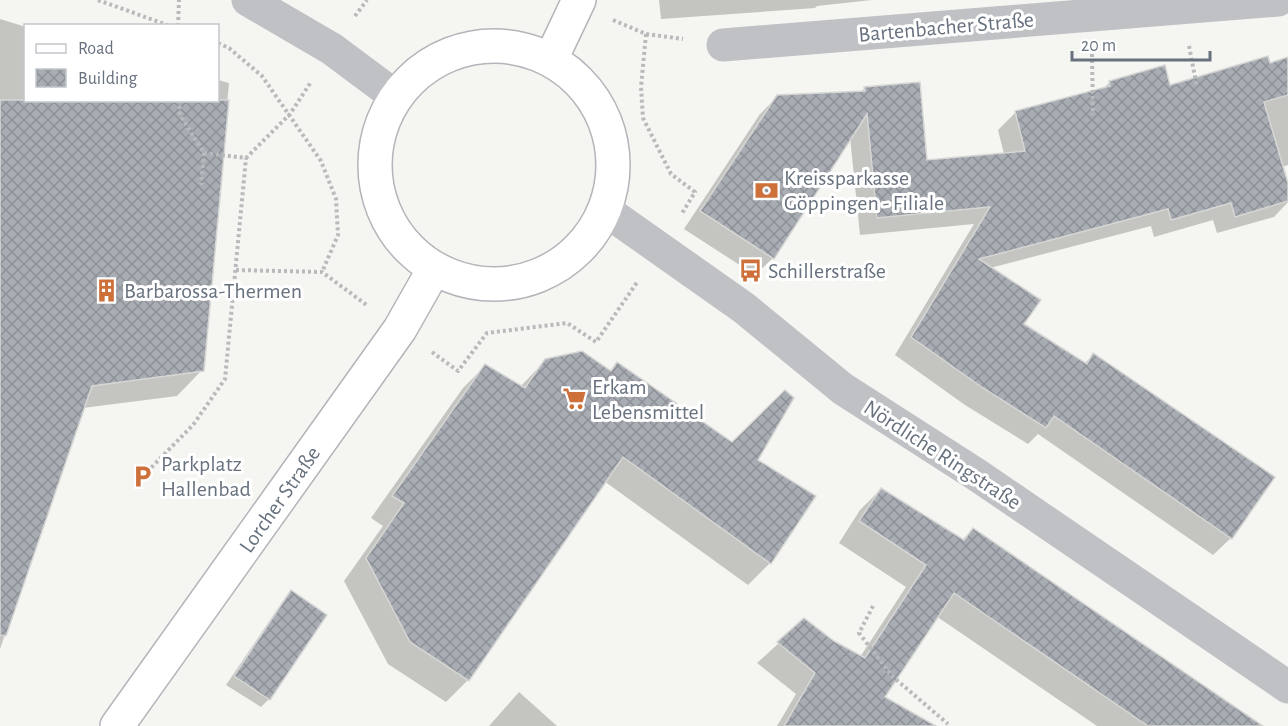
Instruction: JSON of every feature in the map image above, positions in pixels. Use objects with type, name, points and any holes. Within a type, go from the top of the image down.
[{"type":"main road","points":[[551,59],[579,0]]},
{"type":"main road","points":[[483,45],[518,47],[551,59],[579,80],[600,108],[611,141],[614,176],[605,210],[584,245],[552,270],[513,283],[472,283],[434,269],[403,244],[382,210],[373,171],[378,132],[395,96],[419,71],[449,53],[483,45]]},
{"type":"main road","name":"Lorcher Straße","points":[[117,726],[400,329],[434,269]]},
{"type":"street","points":[[248,0],[332,49],[395,96]]},
{"type":"street","name":"Bartenbacher Straße","points":[[723,45],[1278,0]]},
{"type":"street","name":"Nördliche Ringstraße","points":[[605,210],[744,308],[843,389],[977,475],[1288,687]]},
{"type":"path","points":[[98,0],[164,24]]},
{"type":"path","points":[[178,0],[178,24]]},
{"type":"path","points":[[1091,15],[1093,115]]},
{"type":"path","points":[[236,270],[322,272],[458,371],[487,333],[567,323],[596,342],[661,248],[695,192],[671,174],[643,118],[641,87],[646,34]]},
{"type":"path","points":[[219,43],[229,48],[262,76],[321,161],[336,199],[338,235],[322,272]]},
{"type":"path","points":[[143,476],[193,425],[225,379],[246,158],[290,114],[332,49]]},
{"type":"path","points":[[179,102],[180,116],[204,153],[201,185]]},
{"type":"path","points":[[204,153],[246,158]]},
{"type":"path","points":[[873,606],[859,633],[892,676],[948,724]]},
{"type":"building","points":[[1268,56],[1270,63],[1288,57],[1288,95],[1264,102],[1288,183],[1288,201],[1235,217],[1231,203],[1171,220],[1168,209],[979,259],[1041,300],[1024,324],[1087,364],[1093,353],[1275,477],[1232,539],[1054,416],[1046,428],[983,388],[911,337],[990,207],[877,218],[867,114],[774,259],[700,211],[777,95],[865,91],[864,87],[920,82],[927,160],[1025,151],[1015,111],[1110,86],[1109,81],[1165,65],[1170,85]]},
{"type":"building","name":"Barbarossa-Thermen","points":[[0,100],[219,102],[219,100],[229,100],[204,371],[92,386],[6,636],[0,635]]},
{"type":"building","points":[[582,351],[611,371],[617,362],[732,442],[785,390],[794,398],[758,460],[816,496],[771,564],[623,457],[469,681],[410,642],[366,558],[404,503],[392,496],[485,364],[525,388],[545,359]]},
{"type":"building","points":[[881,488],[964,540],[973,528],[1263,726],[1148,726],[954,593],[885,697],[936,726],[784,726],[815,673],[777,642],[804,618],[834,641],[865,658],[926,565],[859,521]]},
{"type":"building","points":[[291,590],[327,615],[270,700],[234,676]]},
{"type":"place","name":"Kreissparkasse Göppingen - Filiale","points":[[766,190]]},
{"type":"place","name":"Schillerstraße","points":[[750,270]]},
{"type":"place","name":"Barbarossa-Thermen","points":[[106,290]]},
{"type":"place","name":"Erkam Lebensmittel","points":[[574,399]]},
{"type":"place","name":"Parkplatz Hallenbad","points":[[143,476]]}]
